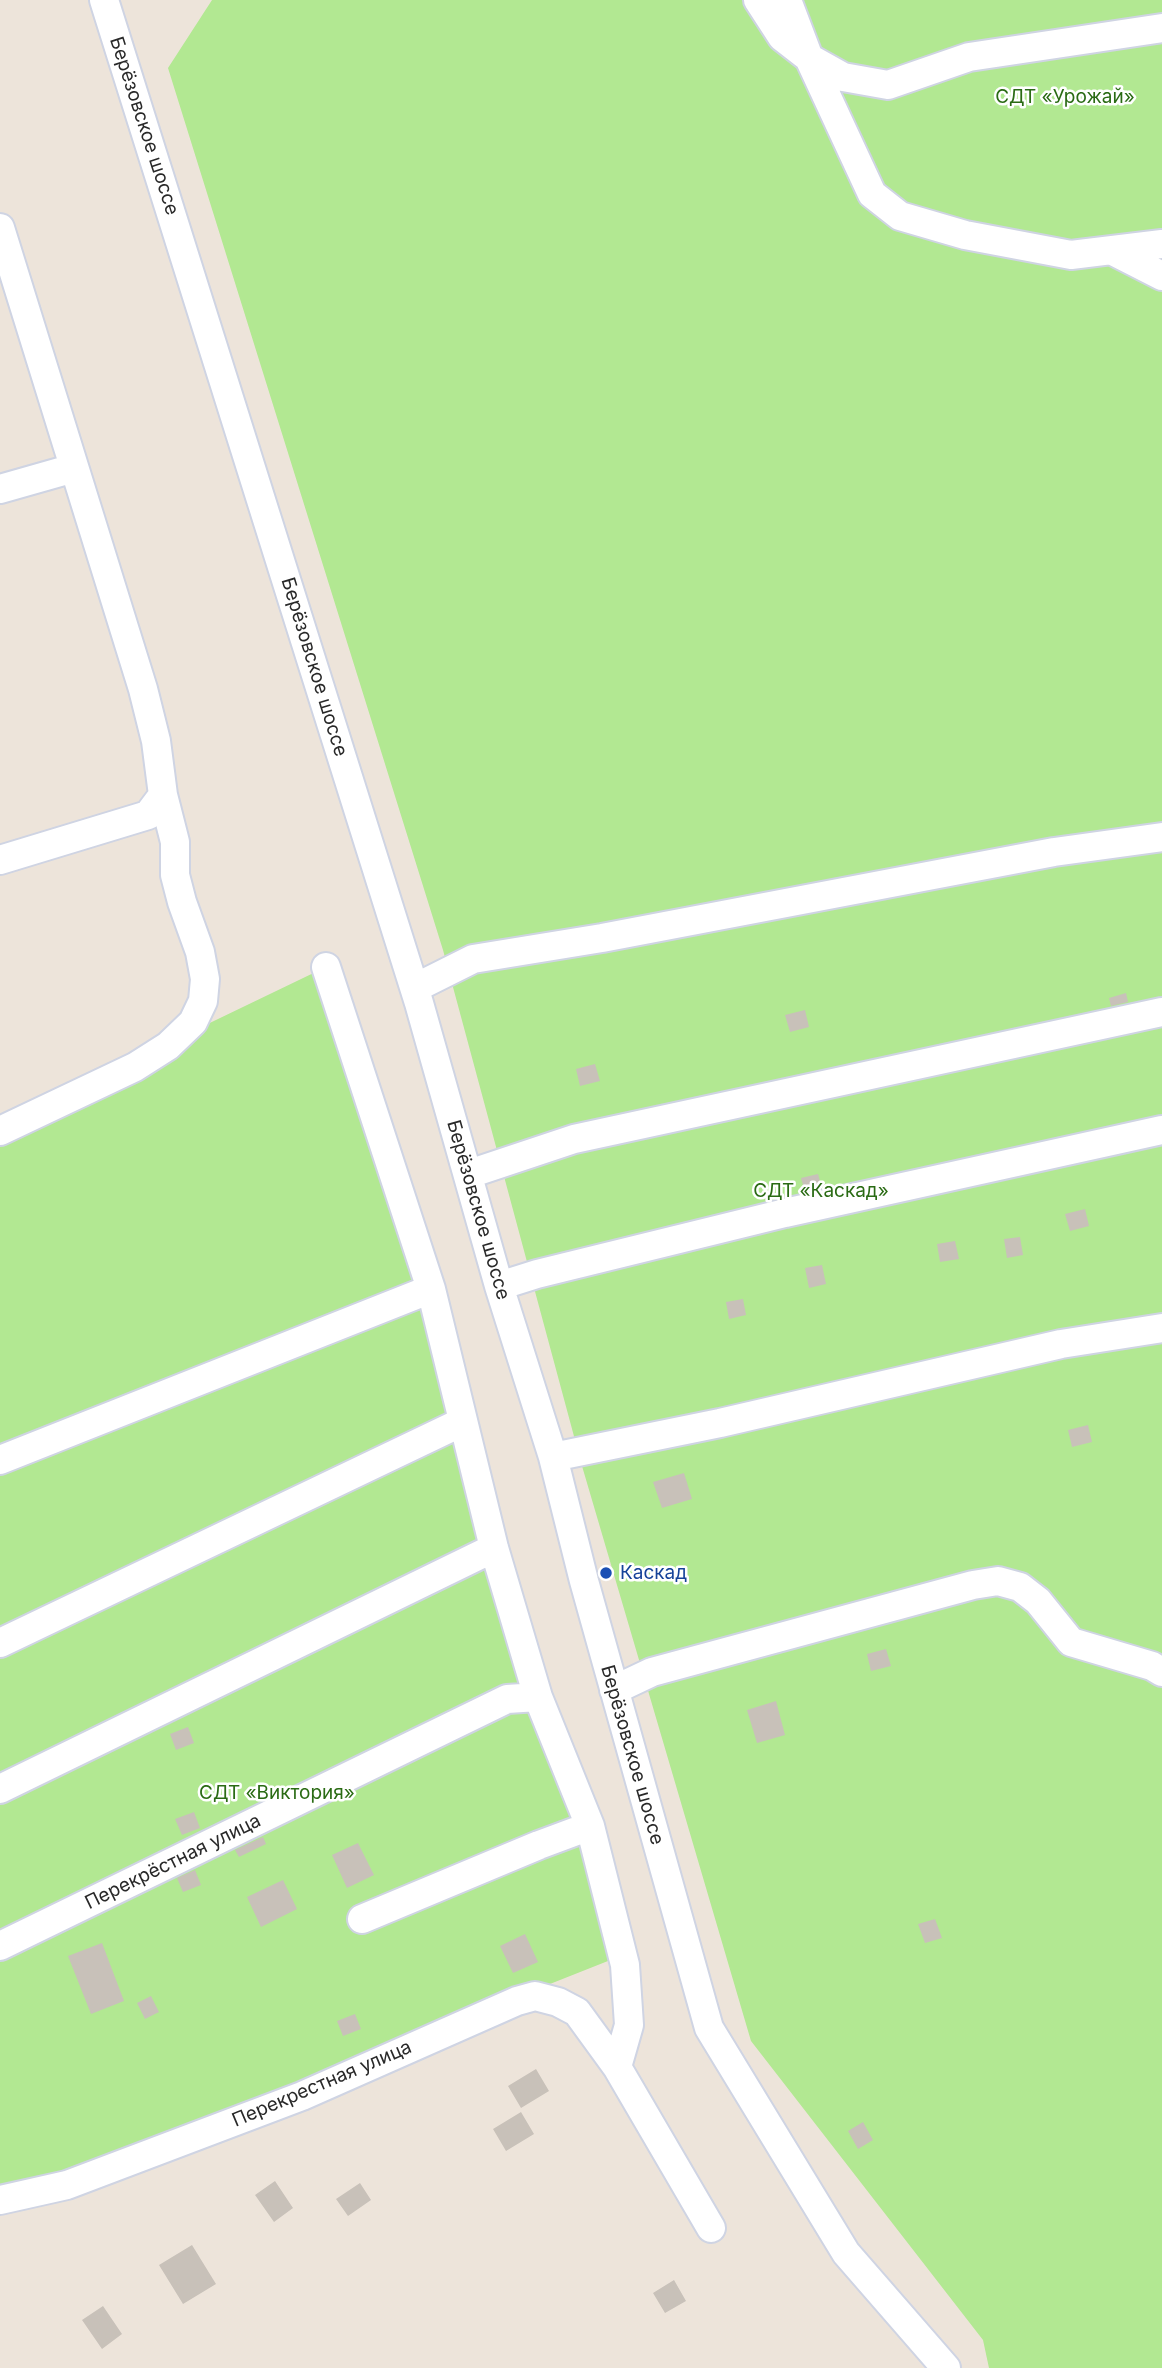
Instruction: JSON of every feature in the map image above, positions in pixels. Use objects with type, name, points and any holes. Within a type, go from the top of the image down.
[{"type":"street","name":"Берёзовское шоссе","points":[[104,0],[415,988],[499,1286],[553,1457],[584,1581],[709,2028],[846,2253],[946,2368]]},
{"type":"street","points":[[758,0],[782,37],[810,58],[843,77],[888,85],[969,57],[1162,28]]},
{"type":"street","points":[[787,0],[810,58],[872,194],[900,216],[965,235],[1071,255],[1162,244]]},
{"type":"street","points":[[0,228],[143,688],[156,741],[163,795],[175,842],[175,876],[200,951],[205,979],[203,1000],[193,1022],[168,1046],[135,1067],[0,1131]]},
{"type":"street","points":[[1111,250],[1162,276]]},
{"type":"street","points":[[0,489],[74,468]]},
{"type":"street","points":[[0,860],[148,816],[163,795]]},
{"type":"street","points":[[415,988],[473,959],[615,936],[1054,852],[1162,836]]},
{"type":"street","points":[[327,967],[431,1289],[494,1548],[538,1697],[590,1826],[625,1965],[629,2025],[617,2067]]},
{"type":"street","points":[[469,1174],[574,1139],[1162,1012]]},
{"type":"street","points":[[499,1286],[537,1274],[785,1213],[1162,1130]]},
{"type":"street","points":[[0,1460],[431,1289]]},
{"type":"street","points":[[553,1457],[734,1420],[1060,1344],[1162,1328]]},
{"type":"street","points":[[0,1643],[458,1424]]},
{"type":"street","points":[[0,1789],[494,1548]]},
{"type":"street","points":[[614,1690],[652,1672],[973,1585],[998,1581],[1020,1587],[1038,1601],[1071,1642],[1152,1665],[1162,1672]]},
{"type":"street","name":"Перекрёстная улица","points":[[0,1946],[508,1699],[538,1697]]},
{"type":"street","points":[[362,1919],[590,1826]]},
{"type":"street","name":"Перекрестная улица","points":[[0,2200],[67,2185],[302,2096],[517,2001],[535,1996],[558,2002],[577,2012],[617,2067],[711,2228]]},
{"type":"green space","points":[[212,0],[1162,0],[1162,2368],[989,2368],[983,2340],[751,2041],[582,1466],[443,950],[168,68]]},
{"type":"green space","name":"СДТ «Виктория»","points":[[326,967],[613,1959],[0,2202],[0,1124]]},
{"type":"building","points":[[1126,993],[1128,1002],[1111,1006],[1109,998]]},
{"type":"building","points":[[805,1010],[809,1027],[790,1032],[785,1015]]},
{"type":"building","points":[[595,1064],[600,1081],[580,1086],[576,1069]]},
{"type":"building","points":[[818,1174],[822,1188],[805,1192],[801,1178]]},
{"type":"building","points":[[1085,1209],[1089,1226],[1070,1231],[1065,1214]]},
{"type":"building","points":[[1020,1237],[1023,1255],[1007,1258],[1004,1239]]},
{"type":"building","points":[[955,1241],[959,1259],[940,1262],[937,1244]]},
{"type":"building","points":[[822,1265],[826,1284],[809,1288],[805,1268]]},
{"type":"building","points":[[743,1299],[746,1315],[729,1319],[726,1302]]},
{"type":"building","points":[[1088,1425],[1092,1442],[1072,1447],[1068,1430]]},
{"type":"building","points":[[684,1473],[692,1499],[662,1508],[653,1482]]},
{"type":"building","points":[[886,1649],[891,1666],[871,1671],[867,1654]]},
{"type":"building","points":[[776,1701],[785,1735],[757,1743],[747,1710]]},
{"type":"building","points":[[188,1727],[194,1743],[176,1750],[170,1734]]},
{"type":"building","points":[[194,1812],[200,1828],[182,1835],[175,1819]]},
{"type":"building","points":[[263,1837],[266,1844],[239,1857],[235,1850]]},
{"type":"building","points":[[358,1843],[374,1875],[347,1888],[332,1855]]},
{"type":"building","points":[[195,1870],[201,1885],[183,1892],[177,1878]]},
{"type":"building","points":[[283,1880],[297,1909],[261,1927],[247,1897]]},
{"type":"building","points":[[935,1919],[942,1938],[925,1943],[918,1924]]},
{"type":"building","points":[[525,1934],[538,1962],[513,1973],[500,1946]]},
{"type":"building","points":[[102,1943],[124,2001],[91,2014],[68,1956]]},
{"type":"building","points":[[151,1996],[159,2012],[145,2019],[137,2003]]},
{"type":"building","points":[[355,2014],[361,2029],[343,2036],[337,2021]]},
{"type":"building","points":[[536,2069],[549,2091],[521,2108],[508,2086]]},
{"type":"building","points":[[521,2112],[534,2134],[506,2151],[493,2129]]},
{"type":"building","points":[[863,2122],[873,2140],[858,2149],[848,2131]]},
{"type":"building","points":[[275,2181],[293,2208],[274,2222],[255,2195]]},
{"type":"building","points":[[360,2183],[371,2200],[348,2216],[336,2199]]},
{"type":"building","points":[[192,2245],[216,2284],[183,2304],[159,2265]]},
{"type":"building","points":[[674,2280],[686,2301],[665,2313],[653,2293]]},
{"type":"building","points":[[103,2306],[122,2334],[102,2349],[82,2320]]},
{"type":"place","name":"Каскад","points":[[606,1573]]},
{"type":"park label","name":"СДТ «Урожай»","points":[[1065,97]]},
{"type":"park label","name":"СДТ «Каскад»","points":[[821,1191]]}]
